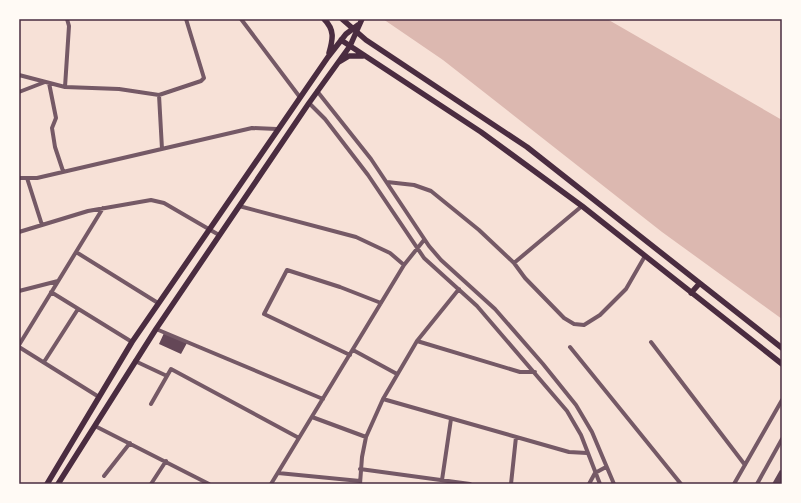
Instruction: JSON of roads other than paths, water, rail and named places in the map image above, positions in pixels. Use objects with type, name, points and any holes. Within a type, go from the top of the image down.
[{"type":"main road","points":[[324,19],[330,25],[333,33],[328,57]]},
{"type":"main road","points":[[342,19],[354,31],[527,147],[782,348]]},
{"type":"main road","points":[[58,484],[156,329],[309,103],[350,46],[354,31],[362,19]]},
{"type":"main road","points":[[47,484],[132,342],[208,229],[299,96],[341,40],[354,31]]},
{"type":"main road","points":[[341,40],[481,132],[582,206],[782,364]]},
{"type":"main road","points":[[338,63],[349,56],[367,58]]},
{"type":"main road","points":[[691,293],[699,284]]},
{"type":"main road","points":[[81,428],[90,433]]},
{"type":"street","points":[[65,87],[69,26],[67,19]]},
{"type":"street","points":[[19,75],[65,87],[119,89],[159,95],[202,81],[204,78],[186,19]]},
{"type":"street","points":[[241,19],[299,96]]},
{"type":"street","points":[[19,92],[47,82]]},
{"type":"street","points":[[47,82],[56,118],[52,128],[63,171]]},
{"type":"street","points":[[317,92],[354,137],[387,182],[424,240],[441,260],[495,309],[556,379],[584,419],[599,447],[614,484]]},
{"type":"street","points":[[159,95],[162,149]]},
{"type":"street","points":[[309,103],[325,119],[363,169],[428,262],[487,316],[570,415],[581,435],[600,484]]},
{"type":"street","points":[[19,178],[37,178],[252,128],[277,129]]},
{"type":"street","points":[[27,178],[42,225]]},
{"type":"street","points":[[387,182],[414,185],[432,191],[479,230],[514,263],[525,278],[564,318],[574,324],[584,325],[600,315],[626,289],[645,256]]},
{"type":"street","points":[[19,232],[103,208],[151,200],[164,203],[219,235]]},
{"type":"street","points":[[239,206],[356,237],[390,253],[404,265]]},
{"type":"street","points":[[514,263],[582,206]]},
{"type":"street","points":[[99,397],[19,346],[103,208]]},
{"type":"street","points":[[271,484],[404,265],[424,240]]},
{"type":"street","points":[[76,252],[158,303]]},
{"type":"street","points":[[350,355],[264,314],[287,270],[340,287],[381,303]]},
{"type":"street","points":[[19,291],[59,280]]},
{"type":"street","points":[[278,473],[360,482],[360,469],[366,437],[383,399],[417,341],[459,289]]},
{"type":"street","points":[[51,292],[132,342]]},
{"type":"street","points":[[44,362],[78,309]]},
{"type":"street","points":[[156,329],[323,399]]},
{"type":"street","points":[[417,341],[520,372],[535,372]]},
{"type":"street","points":[[651,342],[745,465]]},
{"type":"street","points":[[570,347],[681,484]]},
{"type":"street","points":[[353,350],[397,374]]},
{"type":"street","points":[[135,361],[167,376]]},
{"type":"street","points":[[151,404],[171,369],[299,438]]},
{"type":"street","points":[[383,399],[451,420],[573,453],[587,453]]},
{"type":"street","points":[[734,484],[782,400]]},
{"type":"street","points":[[312,417],[366,437]]},
{"type":"street","points":[[442,480],[451,420]]},
{"type":"street","points":[[95,426],[209,484]]},
{"type":"street","points":[[511,484],[516,437]]},
{"type":"street","points":[[757,484],[782,439]]},
{"type":"street","points":[[104,476],[130,443]]},
{"type":"street","points":[[151,484],[166,461]]},
{"type":"street","points":[[589,484],[595,473],[606,467]]},
{"type":"street","points":[[360,469],[470,484]]}]
